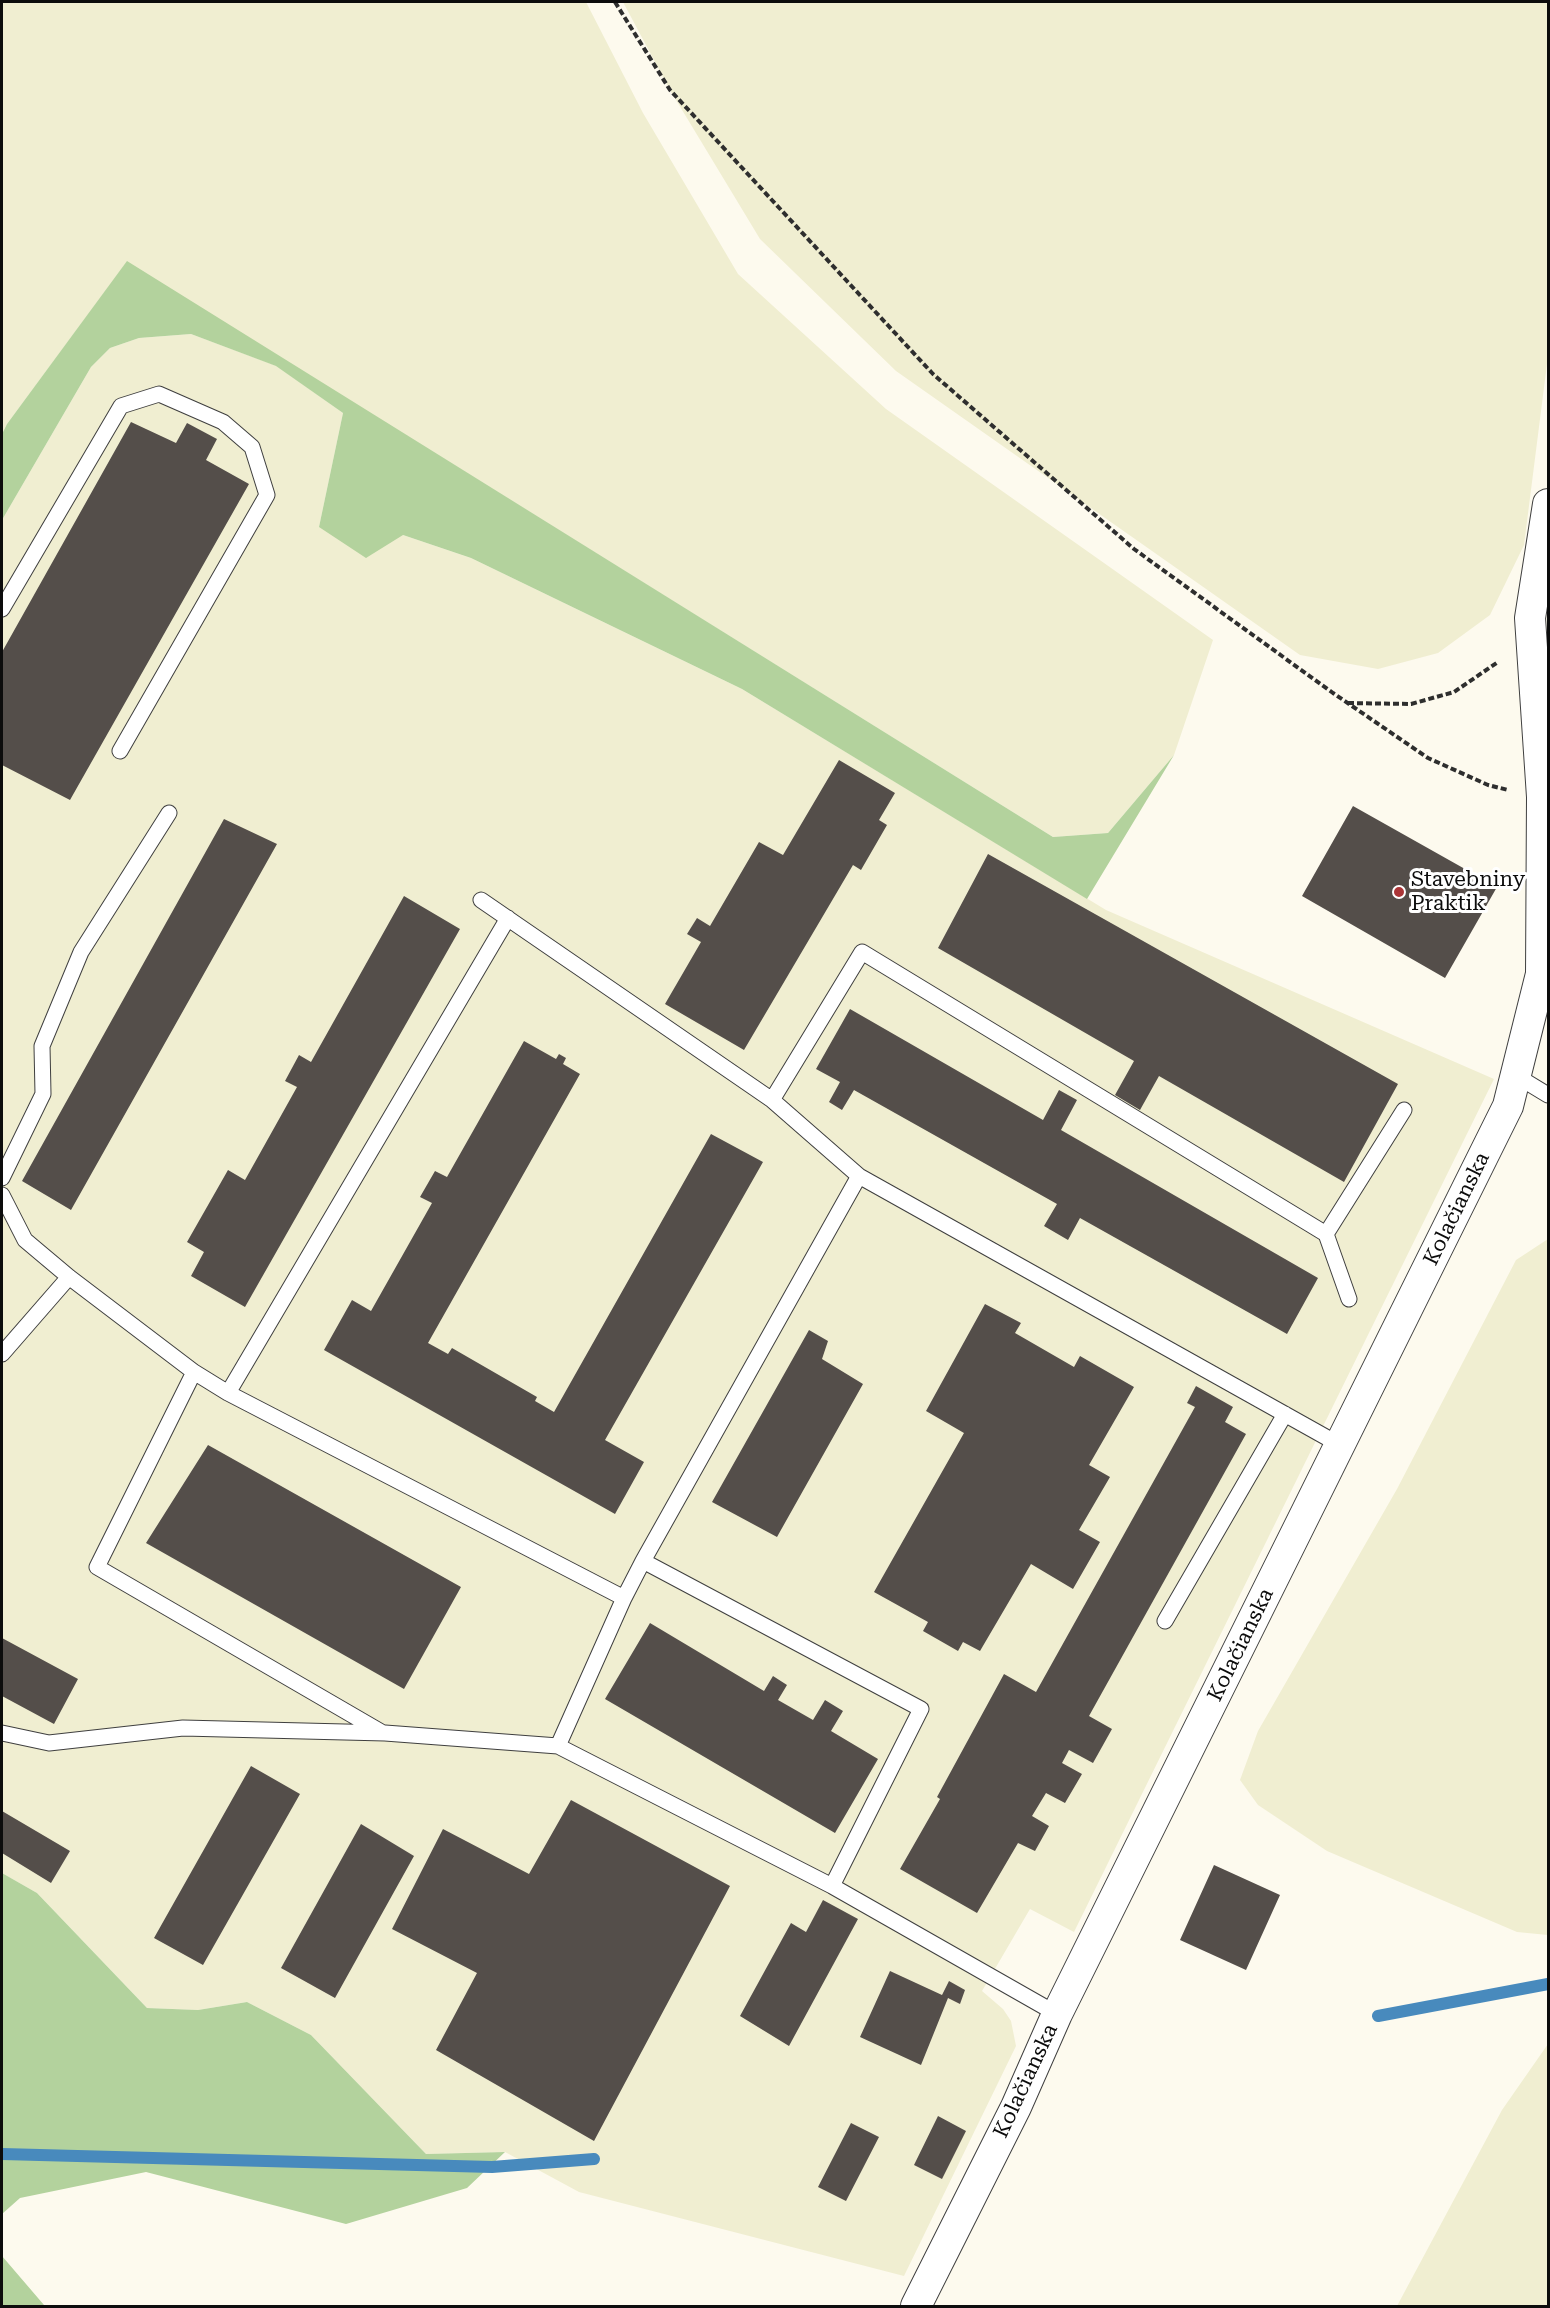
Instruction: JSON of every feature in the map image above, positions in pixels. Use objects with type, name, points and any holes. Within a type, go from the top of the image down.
[{"type":"street","name":"Kolačianska","points":[[916,2307],[1016,2107],[1057,2014],[1508,1106],[1543,962],[1542,797],[1530,618],[1548,504]]},
{"type":"lane","points":[[2,609],[121,406],[159,394],[223,422],[252,447],[267,495],[120,751]]},
{"type":"lane","points":[[2,1178],[43,1094],[42,1046],[81,952],[169,813]]},
{"type":"lane","points":[[482,900],[772,1100],[859,1176],[1340,1445]]},
{"type":"lane","points":[[228,1393],[508,918]]},
{"type":"lane","points":[[772,1100],[862,952],[1326,1234],[1349,1299]]},
{"type":"lane","points":[[1515,1076],[1548,1095]]},
{"type":"lane","points":[[1326,1234],[1404,1110]]},
{"type":"lane","points":[[558,1746],[624,1598],[643,1561],[859,1176]]},
{"type":"lane","points":[[2,1195],[25,1240],[69,1277],[194,1372],[228,1393],[624,1598]]},
{"type":"lane","points":[[2,1354],[69,1277]]},
{"type":"lane","points":[[194,1372],[97,1567],[385,1733]]},
{"type":"lane","points":[[1165,1621],[1285,1414]]},
{"type":"lane","points":[[643,1561],[921,1709],[832,1886]]},
{"type":"lane","points":[[2,1733],[50,1743],[183,1728],[385,1733],[558,1746],[832,1886],[1057,2014]]},
{"type":"path","points":[[615,2],[670,90],[933,374],[1134,549],[1347,703],[1428,758],[1488,785],[1542,797]]},
{"type":"path","points":[[1347,703],[1411,704],[1454,692],[1497,663],[1530,618]]},
{"type":"shaded area","points":[[2,2],[586,2],[643,113],[738,274],[886,409],[1213,640],[1174,755],[1108,833],[1053,837],[127,262],[7,424],[2,434]]},
{"type":"shaded area","points":[[623,2],[1548,2],[1548,356],[1524,545],[1490,615],[1438,653],[1378,669],[1300,655],[896,371],[760,239],[670,90]]},
{"type":"shaded area","points":[[191,334],[277,366],[343,413],[319,527],[403,535],[471,558],[742,689],[1106,910],[1494,1079],[1074,1932],[1030,1909],[982,1991],[1003,2009],[1011,2021],[1016,2046],[904,2276],[579,2192],[505,2152],[426,2154],[311,2035],[247,2002],[198,2010],[147,2008],[37,1893],[2,1873],[2,520],[91,367],[110,348],[139,338]]},
{"type":"shaded area","points":[[1548,1239],[1548,1935],[1517,1932],[1327,1851],[1258,1805],[1240,1780],[1258,1731],[1397,1489],[1516,1260]]},
{"type":"shaded area","points":[[1548,2044],[1548,2306],[1397,2306],[1502,2110]]},
{"type":"green space","points":[[127,261],[1053,837],[1108,833],[1174,755],[1087,899],[742,689],[471,558],[403,535],[366,558],[319,527],[343,413],[276,366],[191,334],[139,338],[110,348],[91,367],[2,520],[2,434],[7,424]]},
{"type":"green space","points":[[2,1873],[37,1893],[147,2008],[198,2010],[247,2002],[311,2035],[426,2154],[505,2152],[467,2188],[346,2224],[146,2172],[20,2198],[2,2214]]},
{"type":"green space","points":[[2,2256],[44,2305],[46,2306],[2,2306]]},
{"type":"building","points":[[131,422],[176,443],[187,423],[217,439],[206,460],[249,484],[70,800],[2,765],[2,652]]},
{"type":"building","points":[[839,760],[895,793],[879,820],[887,825],[861,870],[853,865],[744,1050],[665,1004],[701,942],[687,934],[697,918],[710,926],[759,842],[783,855]]},
{"type":"building","name":"Stavebniny Praktik","points":[[1353,806],[1497,887],[1445,978],[1302,896]]},
{"type":"building","points":[[224,819],[277,844],[71,1210],[22,1181]]},
{"type":"building","points":[[988,854],[1398,1084],[1344,1182],[1159,1076],[1140,1110],[1115,1095],[1134,1061],[938,948]]},
{"type":"building","points":[[404,896],[460,929],[245,1307],[191,1276],[204,1252],[187,1242],[228,1170],[245,1180],[297,1087],[285,1081],[299,1055],[311,1062]]},
{"type":"building","points":[[850,1009],[1043,1120],[1059,1090],[1077,1100],[1061,1130],[1318,1278],[1287,1334],[1080,1218],[1068,1240],[1044,1226],[1057,1204],[854,1090],[842,1110],[829,1102],[840,1082],[816,1069]]},
{"type":"building","points":[[524,1041],[556,1059],[559,1054],[566,1058],[563,1064],[580,1074],[428,1343],[448,1354],[452,1348],[537,1397],[535,1401],[554,1412],[711,1134],[763,1162],[605,1440],[644,1462],[615,1514],[324,1350],[352,1300],[371,1311],[432,1203],[420,1197],[435,1171],[447,1177]]},
{"type":"building","points":[[985,1304],[1021,1323],[1015,1333],[1074,1367],[1080,1356],[1134,1387],[1089,1465],[1110,1477],[1079,1530],[1100,1542],[1073,1589],[1031,1564],[980,1651],[963,1642],[958,1651],[923,1631],[928,1622],[874,1592],[964,1433],[926,1411]]},
{"type":"building","points":[[809,1330],[828,1341],[822,1359],[863,1384],[777,1537],[712,1502]]},
{"type":"building","points":[[1196,1386],[1233,1407],[1225,1422],[1246,1434],[1089,1716],[1112,1729],[1093,1763],[1069,1750],[1062,1763],[1082,1774],[1065,1803],[1046,1793],[1032,1816],[1049,1826],[1035,1851],[1018,1843],[977,1913],[900,1869],[940,1799],[937,1797],[1004,1674],[1036,1692],[1195,1407],[1187,1403]]},
{"type":"building","points":[[208,1445],[461,1587],[404,1689],[146,1543]]},
{"type":"building","points":[[650,1623],[764,1691],[773,1676],[787,1685],[778,1700],[813,1720],[825,1700],[843,1711],[831,1731],[878,1759],[835,1833],[605,1699]]},
{"type":"building","points":[[2,1638],[78,1679],[54,1724],[2,1696]]},
{"type":"building","points":[[251,1766],[300,1794],[203,1965],[154,1938]]},
{"type":"building","points":[[571,1800],[730,1886],[594,2141],[436,2050],[477,1973],[392,1929],[443,1829],[529,1874]]},
{"type":"building","points":[[2,1811],[70,1851],[51,1883],[2,1853]]},
{"type":"building","points":[[361,1824],[414,1856],[335,1998],[281,1968]]},
{"type":"building","points":[[1214,1865],[1280,1895],[1246,1970],[1180,1940]]},
{"type":"building","points":[[823,1900],[858,1919],[789,2046],[740,2016],[791,1923],[806,1932]]},
{"type":"building","points":[[890,1971],[942,1995],[949,1981],[965,1990],[960,2004],[948,1998],[921,2065],[860,2037]]},
{"type":"building","points":[[938,2116],[966,2131],[942,2179],[914,2165]]},
{"type":"building","points":[[851,2123],[879,2137],[846,2201],[818,2187]]},
{"type":"waterway","points":[[1378,2016],[1548,1984]]},
{"type":"waterway","points":[[2,2154],[492,2167],[594,2159]]},
{"type":"place","name":"Stavebniny Praktik","points":[[1399,892]]}]
